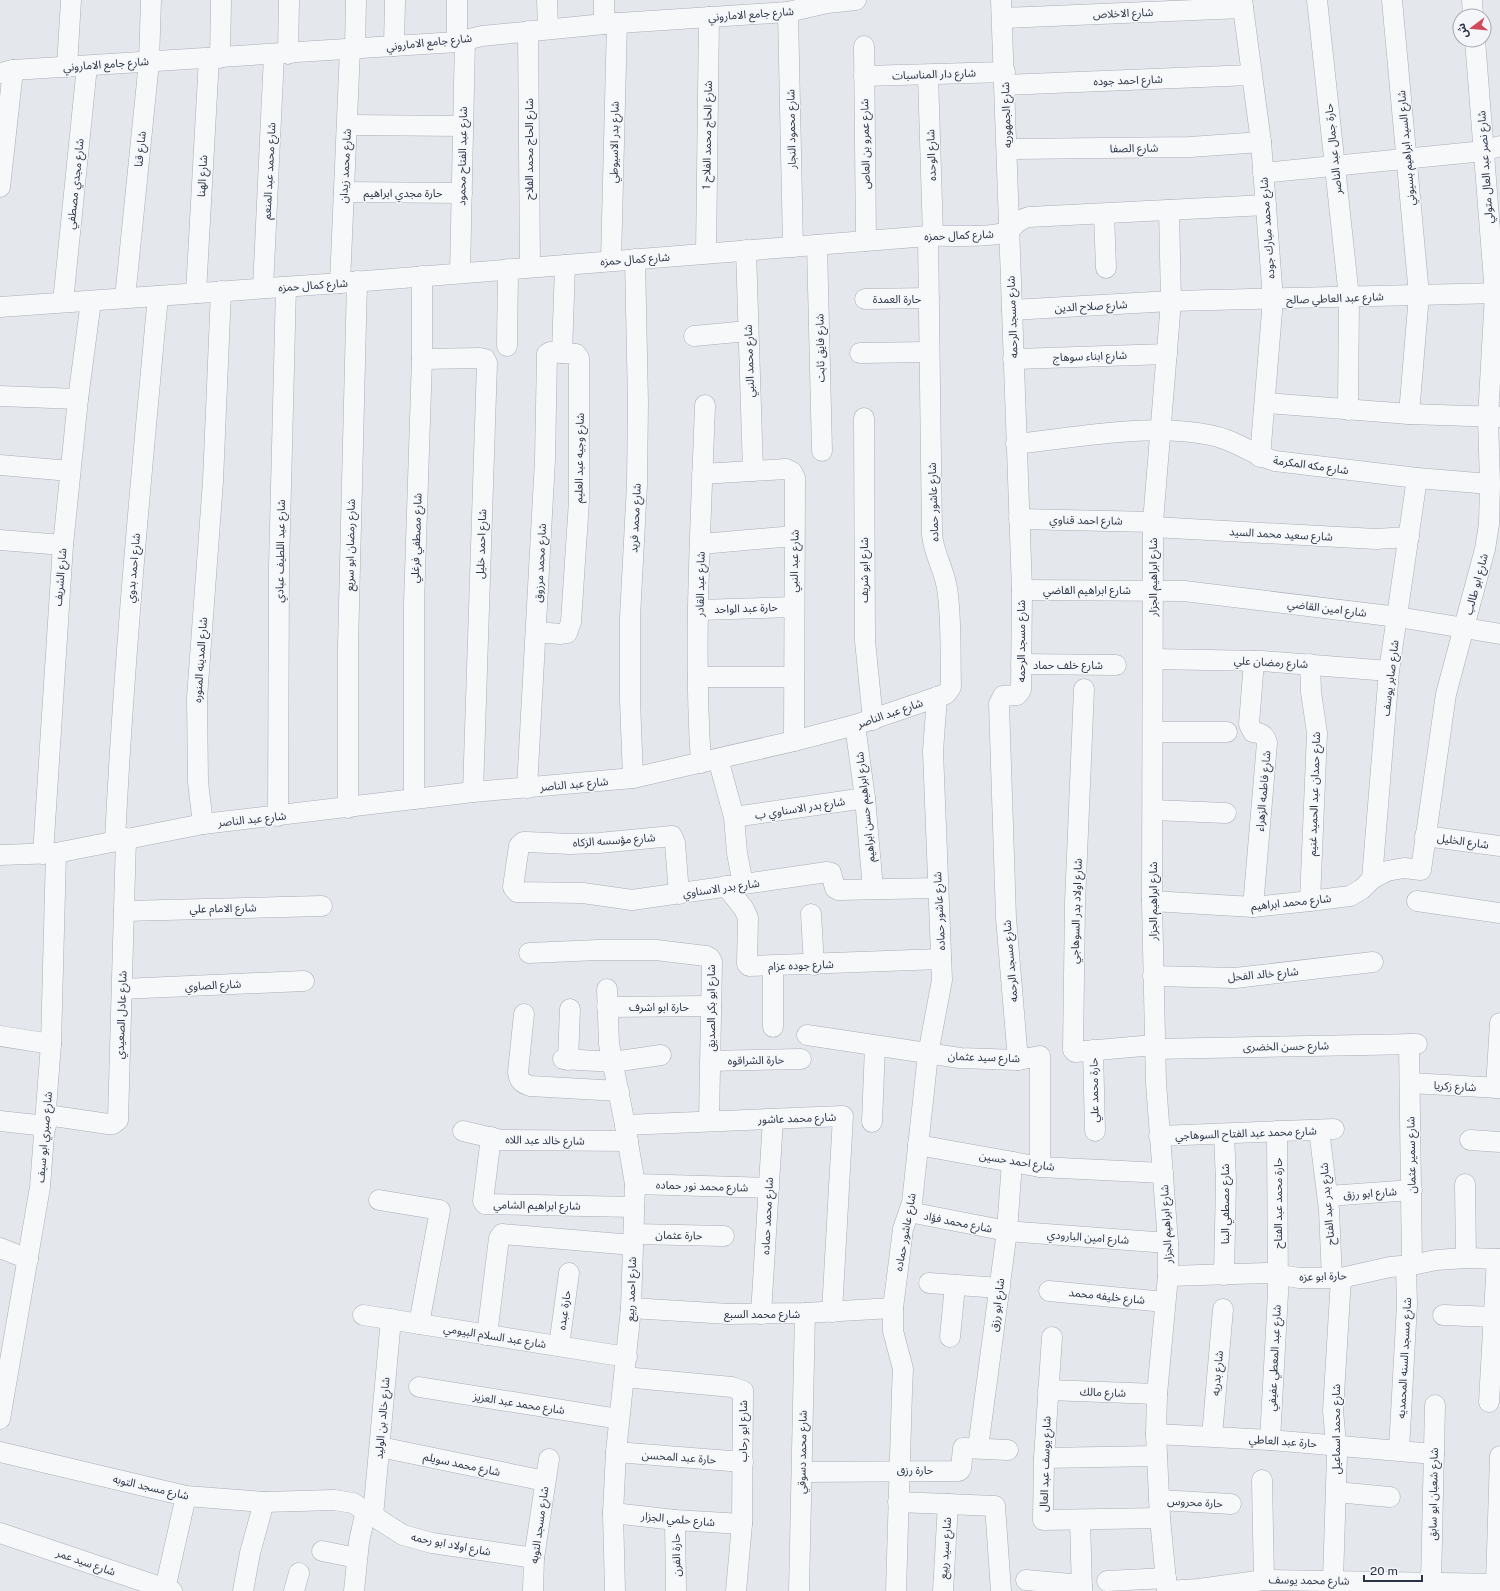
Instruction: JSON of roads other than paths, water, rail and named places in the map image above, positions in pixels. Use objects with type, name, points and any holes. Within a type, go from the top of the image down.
[{"type":"street","points":[[67,67],[71,0]]},
{"type":"street","name":"شارع قنا","points":[[125,298],[149,62],[152,0]]},
{"type":"street","name":"شارع الهنا","points":[[196,293],[214,58],[221,0]]},
{"type":"street","name":"شارع محمد عبد المنعم","points":[[263,288],[281,54],[289,0]]},
{"type":"street","name":"شارع محمد زيدان","points":[[348,282],[344,192],[356,0]]},
{"type":"street","points":[[394,46],[395,0]]},
{"type":"street","name":"شارع عبد الفتاح محمود","points":[[457,0],[461,41],[463,126],[460,273]]},
{"type":"street","points":[[547,0],[548,29]]},
{"type":"street","name":"شارع بدر الاسيوطي","points":[[604,0],[611,23],[611,261]]},
{"type":"street","name":"شارع جامع الاماروني","points":[[6,71],[461,41],[528,31],[703,12],[760,7],[788,12],[827,2],[856,0]]},
{"type":"street","name":"حارة جمال عبد الناصر","points":[[1317,0],[1349,297],[1348,410]]},
{"type":"street","name":"شارع السيد ابراهيم بسيوني","points":[[1392,0],[1419,296],[1409,414]]},
{"type":"street","name":"شارع الاخلاص","points":[[1002,9],[1243,4]]},
{"type":"street","name":"شارع محمد مبارك جوده","points":[[1243,4],[1251,75],[1261,142],[1273,299],[1266,403],[1260,457]]},
{"type":"street","name":"شارع الجمهوريه","points":[[1002,9],[1009,230]]},
{"type":"street","name":"شارع الحاج محمد الفلاح 1","points":[[703,12],[706,253]]},
{"type":"street","name":"شارع محمود النجار","points":[[788,12],[793,247]]},
{"type":"street","name":"شارع الحاج محمد الفلاح","points":[[528,31],[530,267]]},
{"type":"street","name":"شارع عمرو بن العاص","points":[[864,46],[866,241]]},
{"type":"street","name":"شارع نصر عبد العال متولي","points":[[1476,48],[1492,148],[1497,293]]},
{"type":"street","name":"شارع مجدي مصطفي","points":[[63,302],[87,66]]},
{"type":"street","points":[[0,187],[6,71]]},
{"type":"street","name":"شارع دار المناسبات","points":[[864,76],[928,75],[1005,78]]},
{"type":"street","name":"شارع الوحده","points":[[928,75],[931,236]]},
{"type":"street","name":"شارع احمد جوده","points":[[1005,78],[1251,75]]},
{"type":"street","points":[[347,125],[463,126]]},
{"type":"street","name":"شارع الصفا","points":[[1007,149],[1190,147],[1261,142]]},
{"type":"street","points":[[1263,174],[1335,165],[1407,159],[1492,148]]},
{"type":"street","name":"حارة مجدي ابراهيم","points":[[344,192],[462,193]]},
{"type":"street","name":"شارع كمال حمزه","points":[[0,307],[221,292],[931,236],[997,234],[1009,230],[1017,221],[1029,218],[1266,205]]},
{"type":"street","name":"شارع ابراهيم الجزار","points":[[1167,1587],[1160,1509],[1156,1434],[1157,1394],[1168,1276],[1168,1243],[1159,1136],[1154,1047],[1152,901],[1154,732],[1153,524],[1171,301],[1169,210]]},
{"type":"street","points":[[1104,214],[1106,268]]},
{"type":"street","name":"شارع مسجد الرحمه","points":[[1009,230],[1022,590],[1021,664],[1020,693],[1003,696],[999,704],[1006,918],[1018,1060]]},
{"type":"street","name":"شارع عاشور حماده","points":[[896,1591],[899,1470],[904,1377],[893,1331],[893,1308],[903,1229],[910,1212],[928,1054],[942,980],[933,751],[937,697],[949,692],[951,687],[950,618],[944,575],[933,543],[932,534],[929,352],[931,236]]},
{"type":"street","name":"شارع فايق ثابت","points":[[817,245],[822,451]]},
{"type":"street","name":"شارع محمد النبي","points":[[746,250],[753,471]]},
{"type":"street","name":"شارع محمد فريد","points":[[633,778],[630,700],[630,617],[637,484],[638,403],[635,259]]},
{"type":"street","points":[[562,353],[565,265]]},
{"type":"street","points":[[507,346],[508,269]]},
{"type":"street","name":"شارع مصطفي فرغلي","points":[[414,799],[414,602],[422,359],[422,276]]},
{"type":"street","name":"شارع رمضان ابو سريع","points":[[348,282],[348,808]]},
{"type":"street","name":"شارع عبد اللطيف عبادي","points":[[278,816],[279,567],[286,287]]},
{"type":"street","name":"شارع المدينه المنوره","points":[[202,824],[198,782],[197,698],[213,481],[221,292]]},
{"type":"street","name":"شارع عبد العاطي صالح","points":[[1171,301],[1497,293]]},
{"type":"street","name":"شارع ابو طالب","points":[[1421,870],[1446,694],[1486,549],[1489,524],[1494,418],[1497,293]]},
{"type":"street","name":"شارع احمد بدوي","points":[[121,839],[120,743],[135,547],[158,296]]},
{"type":"street","name":"حارة العمدة","points":[[865,299],[929,298]]},
{"type":"street","name":"شارع الشريف","points":[[49,853],[63,545],[78,399],[91,301]]},
{"type":"street","name":"شارع صلاح الدين","points":[[1012,310],[1171,301]]},
{"type":"street","points":[[694,336],[748,331]]},
{"type":"street","name":"شارع محمد مرزوق","points":[[527,788],[546,460],[547,354],[550,352],[562,353]]},
{"type":"street","points":[[860,353],[929,352]]},
{"type":"street","name":"شارع وجيه عبد العليم","points":[[536,632],[567,633],[571,622],[578,501],[579,358],[576,354],[562,353]]},
{"type":"street","name":"شارع ابناء سوهاج","points":[[1013,359],[1167,354]]},
{"type":"street","name":"شارع احمد خليل","points":[[422,359],[480,358],[485,360],[486,363],[473,792]]},
{"type":"street","points":[[0,396],[78,399]]},
{"type":"street","points":[[1266,403],[1348,410],[1494,418]]},
{"type":"street","name":"شارع عبد القادر","points":[[705,404],[702,474],[698,718],[709,761]]},
{"type":"street","name":"شارع ابو شريف","points":[[864,418],[864,723]]},
{"type":"street","name":"شارع مكه المكرمة","points":[[1016,444],[1161,429],[1223,438],[1237,443],[1260,457],[1275,460],[1417,478],[1490,484]]},
{"type":"street","points":[[0,465],[70,471]]},
{"type":"street","name":"شارع عبد النبي","points":[[702,474],[786,469],[794,474],[796,481],[794,536],[794,741]]},
{"type":"street","name":"شارع صابر يوسف","points":[[1372,879],[1389,671],[1417,478]]},
{"type":"street","name":"شارع احمد قناوي","points":[[1019,519],[1153,524]]},
{"type":"street","name":"شارع سعيد محمد السيد","points":[[1153,524],[1376,539],[1409,537]]},
{"type":"street","points":[[701,544],[794,536]]},
{"type":"street","points":[[0,545],[0,540],[63,545]]},
{"type":"street","name":"شارع ابراهيم القاضي","points":[[1022,590],[1153,590]]},
{"type":"street","name":"شارع امين القاضي","points":[[1153,590],[1184,591],[1398,617],[1500,634]]},
{"type":"street","name":"حارة عبد الواحد","points":[[699,610],[794,607]]},
{"type":"street","name":"شارع رمضان علي","points":[[1153,659],[1254,661],[1389,671]]},
{"type":"street","name":"شارع فاطمه الزهراء","points":[[1253,907],[1267,743],[1265,737],[1261,733],[1253,732],[1248,724],[1254,661]]},
{"type":"street","name":"شارع خلف حماد","points":[[1021,664],[1116,665]]},
{"type":"street","name":"شارع حمدان عبد الحميد غنيم","points":[[1310,664],[1310,692],[1317,733],[1310,901]]},
{"type":"street","points":[[698,677],[794,677]]},
{"type":"street","name":"شارع اولاد بدر السوهاجي","points":[[1084,690],[1075,903],[1072,1050],[1075,1052],[1154,1047]]},
{"type":"street","name":"شارع عبد الناصر","points":[[202,824],[348,808],[473,792],[633,778],[794,741],[864,723],[937,697]]},
{"type":"street","name":"شارع ابراهيم حسن ابراهيم","points":[[864,723],[865,798],[873,889]]},
{"type":"street","points":[[1154,732],[1227,732]]},
{"type":"street","points":[[709,761],[734,818],[737,853],[734,885]]},
{"type":"street","name":"شارع بدر الاسناوي ب","points":[[734,818],[865,798]]},
{"type":"street","points":[[1153,810],[1226,813]]},
{"type":"street","points":[[0,855],[49,853],[202,824]]},
{"type":"street","name":"شارع مؤسسه الزكاه","points":[[516,867],[519,846],[523,842],[599,843],[672,836],[676,843],[679,894]]},
{"type":"street","name":"شارع الخليل","points":[[1425,836],[1500,846]]},
{"type":"street","name":"شارع عادل الصعيدي","points":[[46,1120],[113,1124],[118,1120],[124,911],[121,839]]},
{"type":"street","name":"شارع صبري ابو سيف","points":[[0,1419],[8,1322],[28,1259],[40,1187],[46,1120],[51,1044],[49,853]]},
{"type":"street","name":"شارع بدر الاسناوي","points":[[516,867],[513,888],[517,892],[583,893],[626,900],[679,894],[828,872],[832,873],[835,888],[838,890],[938,888]]},
{"type":"street","name":"شارع محمد ابراهيم","points":[[1152,901],[1253,907],[1310,901],[1350,896],[1362,889],[1372,879],[1387,871],[1404,868],[1421,870]]},
{"type":"street","name":"شارع جوده عزام","points":[[734,885],[748,918],[747,965],[750,967],[942,960]]},
{"type":"street","points":[[1416,901],[1500,913]]},
{"type":"street","name":"شارع الامام علي","points":[[124,911],[322,906]]},
{"type":"street","points":[[811,914],[814,965]]},
{"type":"street","name":"شارع ابو بكر الصديق","points":[[529,953],[598,950],[648,950],[706,956],[710,958],[712,962],[709,1121]]},
{"type":"street","name":"شارع خالد الفحل","points":[[1153,976],[1235,978],[1373,962]]},
{"type":"street","points":[[774,966],[774,1027]]},
{"type":"street","name":"شارع الصاوي","points":[[122,989],[304,981]]},
{"type":"street","name":"حارة ابو اشرف","points":[[607,998],[711,1006]]},
{"type":"street","name":"شارع احمد ربيع","points":[[607,998],[609,1044],[627,1133],[635,1184],[631,1308],[616,1452],[614,1513],[615,1591]]},
{"type":"street","points":[[570,1009],[566,1059],[613,1062],[661,1055]]},
{"type":"street","points":[[524,1014],[518,1072],[519,1078],[523,1084],[530,1086],[619,1091]]},
{"type":"street","points":[[1498,1088],[1500,1023]]},
{"type":"street","name":"شارع سيد عثمان","points":[[807,1035],[960,1058],[1018,1060],[1040,1056],[1040,1167]]},
{"type":"street","points":[[0,1036],[51,1044]]},
{"type":"street","name":"شارع حسن الخضرى","points":[[1154,1047],[1413,1044]]},
{"type":"street","name":"شارع سمير عثمان","points":[[1409,1265],[1412,1190],[1410,1083],[1413,1044]]},
{"type":"street","points":[[872,1122],[875,1046]]},
{"type":"street","name":"حارة محمد علي","points":[[1093,1050],[1095,1131]]},
{"type":"street","name":"حارة الشراقوه","points":[[710,1061],[801,1059]]},
{"type":"street","name":"شارع زكريا","points":[[1410,1083],[1498,1088]]},
{"type":"street","name":"شارع محمد عاشور","points":[[627,1133],[709,1121],[844,1116],[832,1312]]},
{"type":"street","name":"شارع محمد حماده","points":[[761,1314],[773,1119]]},
{"type":"street","points":[[0,1122],[46,1120]]},
{"type":"street","name":"شارع محمد عبد الفتاح السوهاجي","points":[[1159,1136],[1326,1129]]},
{"type":"street","name":"شارع بدر عبد الفتاح","points":[[1326,1129],[1328,1196],[1337,1278]]},
{"type":"street","name":"شارع خالد عبد اللاه","points":[[463,1131],[512,1140],[627,1133]]},
{"type":"street","name":"حارة محمد عبد الفتاح","points":[[1277,1131],[1278,1276]]},
{"type":"street","name":"شارع مصطفي البنا","points":[[1224,1134],[1226,1181],[1224,1275]]},
{"type":"street","name":"شارع ابراهيم الشامي","points":[[491,1137],[483,1201],[485,1204],[634,1207]]},
{"type":"street","points":[[1470,1140],[1500,1142]]},
{"type":"street","name":"شارع احمد حسين","points":[[918,1145],[1040,1167],[1163,1173]]},
{"type":"street","name":"شارع ابو رزق","points":[[978,1448],[1007,1231],[1012,1162]]},
{"type":"street","name":"شارع محمد نور حماده","points":[[635,1184],[769,1188]]},
{"type":"street","points":[[1465,1184],[1466,1258]]},
{"type":"street","name":"شارع ابو رزق","points":[[1328,1196],[1412,1190]]},
{"type":"street","points":[[379,1200],[440,1210],[419,1324]]},
{"type":"street","name":"شارع محمد فؤاد","points":[[910,1212],[1007,1231]]},
{"type":"street","name":"شارع امين البارودي","points":[[1007,1231],[1168,1243]]},
{"type":"street","name":"حارة عثمان","points":[[488,1335],[499,1238],[502,1234],[633,1240],[724,1236]]},
{"type":"street","points":[[0,1248],[28,1259]]},
{"type":"street","name":"حارة ابو عزه","points":[[1168,1276],[1267,1273],[1278,1276],[1299,1278],[1337,1278],[1390,1267],[1436,1260],[1466,1258],[1499,1259]]},
{"type":"street","points":[[1489,1402],[1499,1259]]},
{"type":"street","name":"شارع مسجد السنه المحمديه","points":[[1399,1450],[1409,1265]]},
{"type":"street","name":"حارة عبده","points":[[559,1346],[569,1273]]},
{"type":"street","name":"شارع عبد المعطي عفيفي","points":[[1270,1440],[1278,1276]]},
{"type":"street","name":"شارع محمد اسماعيل","points":[[1333,1580],[1336,1492],[1334,1411],[1337,1278]]},
{"type":"street","points":[[929,1283],[1000,1288]]},
{"type":"street","points":[[950,1337],[955,1285]]},
{"type":"street","name":"شارع خليفه محمد","points":[[1049,1291],[1165,1302]]},
{"type":"street","name":"شارع محمد السبع","points":[[631,1308],[729,1314],[805,1314],[893,1308]]},
{"type":"street","name":"شارع بدريه","points":[[1212,1436],[1223,1309]]},
{"type":"street","name":"شارع محمد دسوقي","points":[[799,1591],[805,1314]]},
{"type":"street","name":"شارع عبد السلام البيومي","points":[[363,1315],[627,1357]]},
{"type":"street","points":[[1443,1315],[1494,1317]]},
{"type":"street","name":"شارع خالد بن الوليد","points":[[354,1591],[357,1558],[369,1513],[380,1448],[391,1319]]},
{"type":"street","name":"شارع يوسف عبد العال","points":[[1052,1337],[1044,1458],[1043,1520],[1080,1520],[1160,1509]]},
{"type":"street","name":"شارع ابو رحاب","points":[[624,1377],[732,1387],[743,1392],[742,1524],[736,1591]]},
{"type":"street","name":"شارع محمد عبد العزيز","points":[[419,1387],[619,1419]]},
{"type":"street","name":"شارع مالك","points":[[1048,1390],[1157,1394]]},
{"type":"street","name":"شارع شعبان ابو سابق","points":[[1431,1582],[1435,1405]]},
{"type":"street","name":"حارة عبد العاطي","points":[[1156,1434],[1270,1440],[1434,1454]]},
{"type":"street","name":"شارع محمد سويلم","points":[[380,1448],[545,1481]]},
{"type":"street","name":"حارة رزق","points":[[802,1472],[899,1470],[959,1471],[961,1468],[963,1448],[1008,1450]]},
{"type":"street","name":"شارع مسجد التوبه","points":[[0,1452],[186,1496],[264,1502],[334,1500],[353,1503],[369,1513]]},
{"type":"street","name":"حارة عبد المحسن","points":[[616,1452],[743,1462]]},
{"type":"street","points":[[1044,1458],[1157,1456]]},
{"type":"street","points":[[1498,1584],[1500,1456]]},
{"type":"street","name":"شارع مسجد التوبه","points":[[533,1591],[534,1558],[549,1459]]},
{"type":"street","points":[[1262,1480],[1264,1580]]},
{"type":"street","points":[[1336,1492],[1390,1497]]},
{"type":"street","points":[[169,1590],[186,1496]]},
{"type":"street","points":[[243,1591],[250,1553],[264,1502]]},
{"type":"street","points":[[898,1502],[994,1506],[997,1508],[1001,1591]]},
{"type":"street","name":"شارع سيد ربيع","points":[[943,1591],[948,1504]]},
{"type":"street","name":"حارة محروس","points":[[1160,1509],[1231,1504]]},
{"type":"street","name":"شارع اولاد ابو رحمه","points":[[369,1513],[403,1535],[432,1543],[534,1558]]},
{"type":"street","name":"شارع حلمي الجزار","points":[[614,1513],[675,1520],[742,1524]]},
{"type":"street","name":"حارة الفرن","points":[[675,1520],[676,1591]]},
{"type":"street","points":[[1026,1580],[1082,1588],[1080,1520]]},
{"type":"street","name":"شارع سيد عمر","points":[[0,1533],[169,1590]]},
{"type":"street","points":[[322,1551],[357,1558]]},
{"type":"street","name":"شارع محمد يوسف","points":[[1107,1581],[1199,1589],[1238,1587],[1264,1580],[1298,1585],[1333,1580],[1362,1586],[1431,1582],[1498,1584]]}]
